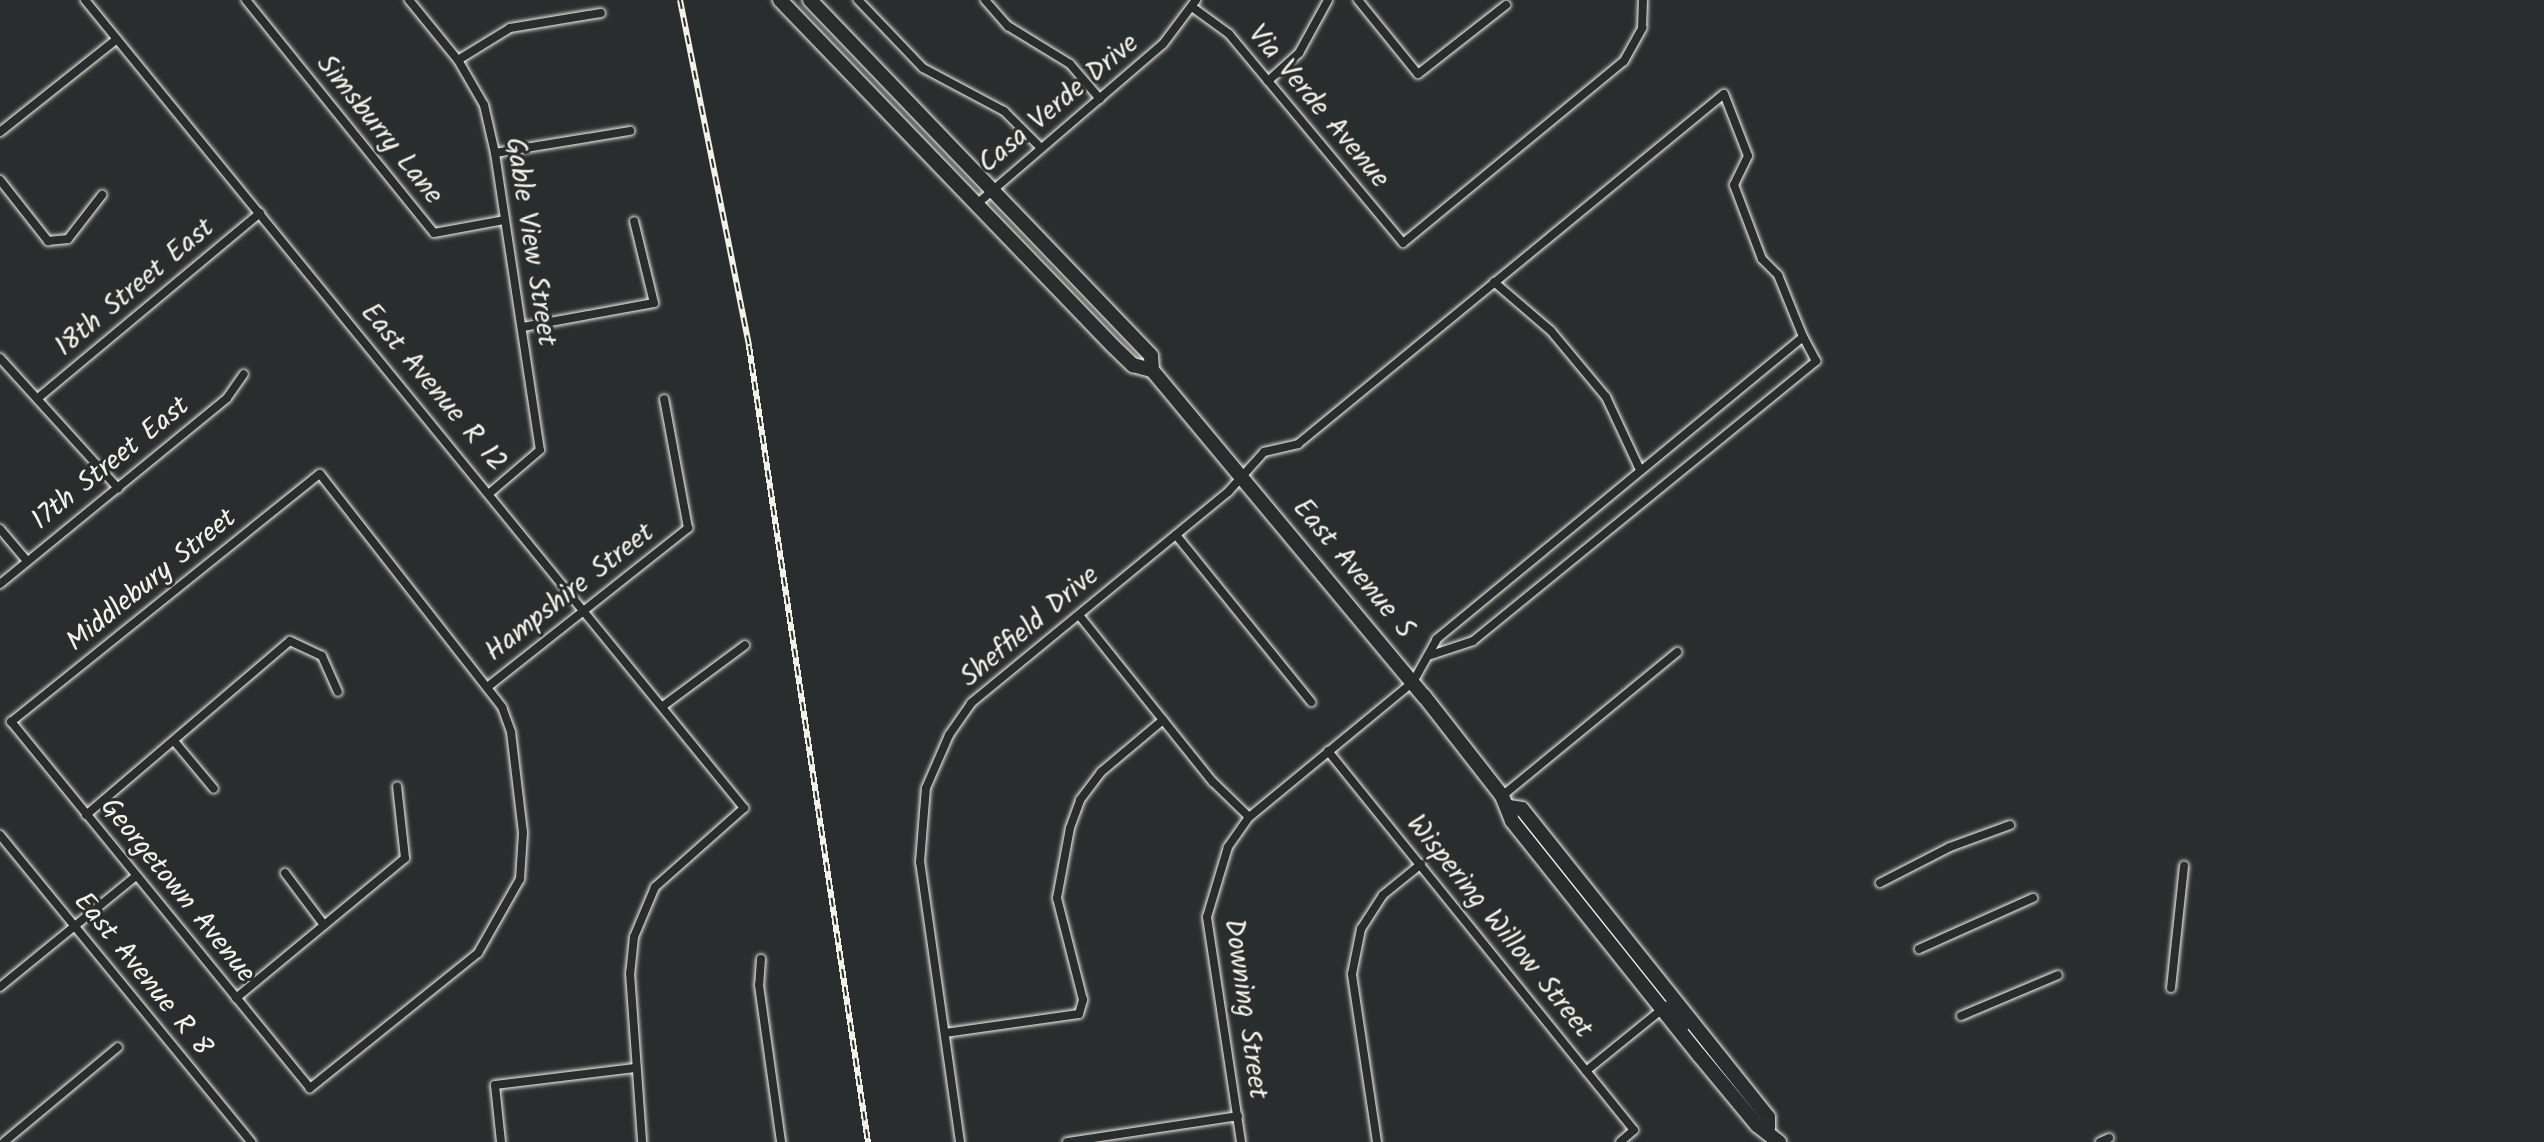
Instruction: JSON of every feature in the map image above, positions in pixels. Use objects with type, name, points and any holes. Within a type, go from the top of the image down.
[{"type":"main road","name":"East Avenue S","points":[[780,0],[1133,365],[1152,370],[1413,682],[1505,801],[1512,821],[1661,1008],[1757,1125],[1768,1128],[1779,1142]]},
{"type":"main road","name":"East Avenue S","points":[[810,0],[1151,356],[1152,370]]},
{"type":"main road","name":"East Avenue S","points":[[1505,801],[1522,809],[1768,1117],[1768,1128]]},
{"type":"street","name":"East Avenue R 12","points":[[85,0],[491,492],[744,808],[655,887],[634,937],[630,973],[635,1068]]},
{"type":"street","name":"Simsburry Lane","points":[[246,0],[434,233],[504,220]]},
{"type":"street","name":"Gable View Street","points":[[409,0],[458,60],[484,105],[495,153],[540,450],[491,492]]},
{"type":"street","points":[[858,0],[923,68],[1004,111],[1040,147]]},
{"type":"street","points":[[985,0],[1008,26],[1070,64],[1100,99]]},
{"type":"street","points":[[1268,81],[1299,53],[1328,0]]},
{"type":"street","points":[[1358,0],[1418,74],[1506,5]]},
{"type":"street","name":"Via Verde Avenue","points":[[1194,4],[1229,34],[1403,243],[1624,61],[1642,28],[1643,0]]},
{"type":"street","name":"Casa Verde Drive","points":[[978,203],[1163,44],[1194,4]]},
{"type":"street","points":[[458,60],[510,28],[601,13]]},
{"type":"street","points":[[0,132],[117,39]]},
{"type":"street","name":"Sheffield Drive","points":[[960,1142],[920,862],[926,788],[949,735],[971,703],[1176,535],[1264,452],[1298,444],[1724,94],[1748,156],[1734,185],[1762,259],[1778,275],[1803,337]]},
{"type":"street","points":[[495,153],[630,131]]},
{"type":"street","points":[[0,180],[48,241],[68,239],[102,195]]},
{"type":"street","name":"18th Street East","points":[[38,398],[260,213]]},
{"type":"street","points":[[523,327],[654,303],[634,221]]},
{"type":"street","points":[[1494,282],[1551,331],[1606,397],[1640,470]]},
{"type":"street","points":[[1431,655],[1473,641],[1816,361],[1803,337]]},
{"type":"street","name":"Downing Street","points":[[1241,1142],[1207,917],[1218,869],[1249,817],[1413,682],[1431,655],[1437,639],[1803,337]]},
{"type":"street","points":[[0,358],[118,488]]},
{"type":"street","name":"17th Street East","points":[[0,584],[227,398],[244,374]]},
{"type":"street","name":"Hampshire Street","points":[[490,685],[688,528],[664,399]]},
{"type":"street","name":"Middlebury Street","points":[[11,722],[320,474],[490,685]]},
{"type":"street","points":[[0,529],[27,561]]},
{"type":"street","points":[[1176,535],[1311,702]]},
{"type":"street","points":[[1079,615],[1163,720],[1249,817]]},
{"type":"street","points":[[86,815],[290,641],[322,656],[338,692]]},
{"type":"street","points":[[663,706],[745,645]]},
{"type":"street","points":[[1505,801],[1677,652]]},
{"type":"street","name":"Georgetown Avenue","points":[[11,722],[310,1088],[471,960],[520,879],[523,833],[511,732],[490,685]]},
{"type":"street","points":[[945,1033],[1079,1014],[1083,1000],[1057,898],[1070,828],[1080,800],[1101,772],[1163,720]]},
{"type":"street","points":[[174,741],[214,789]]},
{"type":"street","name":"Wispering Willow Street","points":[[1328,751],[1634,1130],[1620,1142]]},
{"type":"street","points":[[236,998],[405,858],[397,786]]},
{"type":"street","points":[[1880,883],[1950,847],[2010,825]]},
{"type":"street","name":"East Avenue R 8","points":[[0,835],[251,1142]]},
{"type":"street","points":[[1377,1142],[1352,974],[1368,917],[1383,895],[1421,864]]},
{"type":"street","points":[[2171,988],[2184,866]]},
{"type":"street","points":[[285,873],[324,925]]},
{"type":"street","points":[[0,987],[136,876]]},
{"type":"street","points":[[1919,949],[2033,898]]},
{"type":"street","points":[[761,959],[759,985],[781,1142]]},
{"type":"street","points":[[1961,1016],[2058,975]]},
{"type":"street","points":[[1586,1071],[1661,1008],[1668,1007],[1699,1044],[1720,1057]]},
{"type":"street","points":[[4,1142],[118,1047]]},
{"type":"street","points":[[501,1142],[495,1085],[635,1068],[642,1142]]},
{"type":"street","points":[[1067,1142],[1238,1116]]},
{"type":"railway","points":[[680,0],[749,346],[868,1142]]}]
